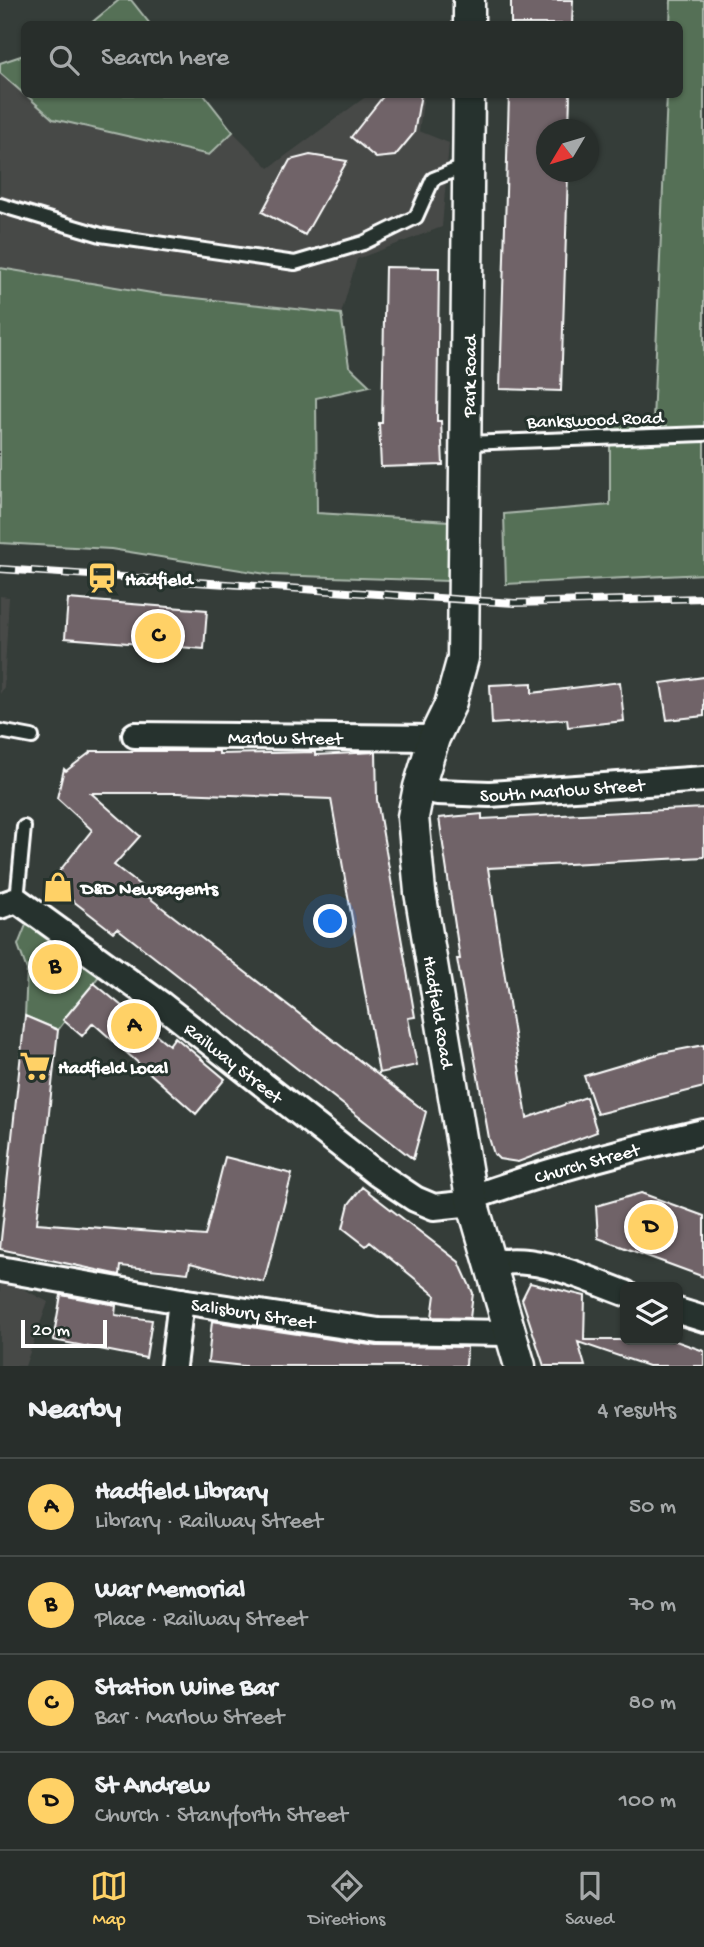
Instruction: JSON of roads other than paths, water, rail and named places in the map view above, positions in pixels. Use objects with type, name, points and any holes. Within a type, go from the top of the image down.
[{"type":"street","points":[[469,0],[469,21]]},
{"type":"street","name":"Park Road","points":[[463,658],[464,523],[478,443],[468,165],[469,98]]},
{"type":"street","name":"Hadfield Road","points":[[463,658],[450,705],[435,738],[419,787],[413,817],[420,892],[472,1201],[488,1265],[520,1366]]},
{"type":"street","name":"Marlow Street","points":[[135,735],[435,738]]},
{"type":"street","name":"South Marlow Street","points":[[419,787],[437,792],[490,793],[704,779]]},
{"type":"street","name":"Railway Street","points":[[8,903],[162,1005],[376,1173],[415,1199],[434,1207],[472,1201]]},
{"type":"street","name":"Church Street","points":[[472,1201],[535,1174],[704,1132]]},
{"type":"street","points":[[488,1265],[513,1260],[538,1263],[620,1291]]},
{"type":"street","name":"Salisbury Street","points":[[0,1269],[181,1301],[379,1331],[508,1332]]},
{"type":"street","points":[[173,1366],[181,1301]]},
{"type":"street","points":[[683,1312],[704,1318]]},
{"type":"lane","points":[[0,205],[101,235],[295,263],[363,243],[416,217],[433,180],[468,165]]},
{"type":"lane","name":"Bankswood Road","points":[[478,443],[704,433]]},
{"type":"lane","points":[[0,731],[32,737]]},
{"type":"lane","points":[[8,903],[23,827]]},
{"type":"railway","points":[[0,569],[514,603],[704,598]]},
{"type":"place","name":"Hadfield","points":[[102,578]]},
{"type":"place","name":"Station Wine Bar","points":[[158,636]]},
{"type":"place","name":"D&D Newsagents","points":[[58,887]]},
{"type":"place","name":"War Memorial","points":[[55,967]]},
{"type":"place","name":"Hadfield Library","points":[[134,1026]]},
{"type":"place","name":"Hadfield Local","points":[[35,1066]]},
{"type":"place","name":"St Andrew","points":[[651,1227]]}]
